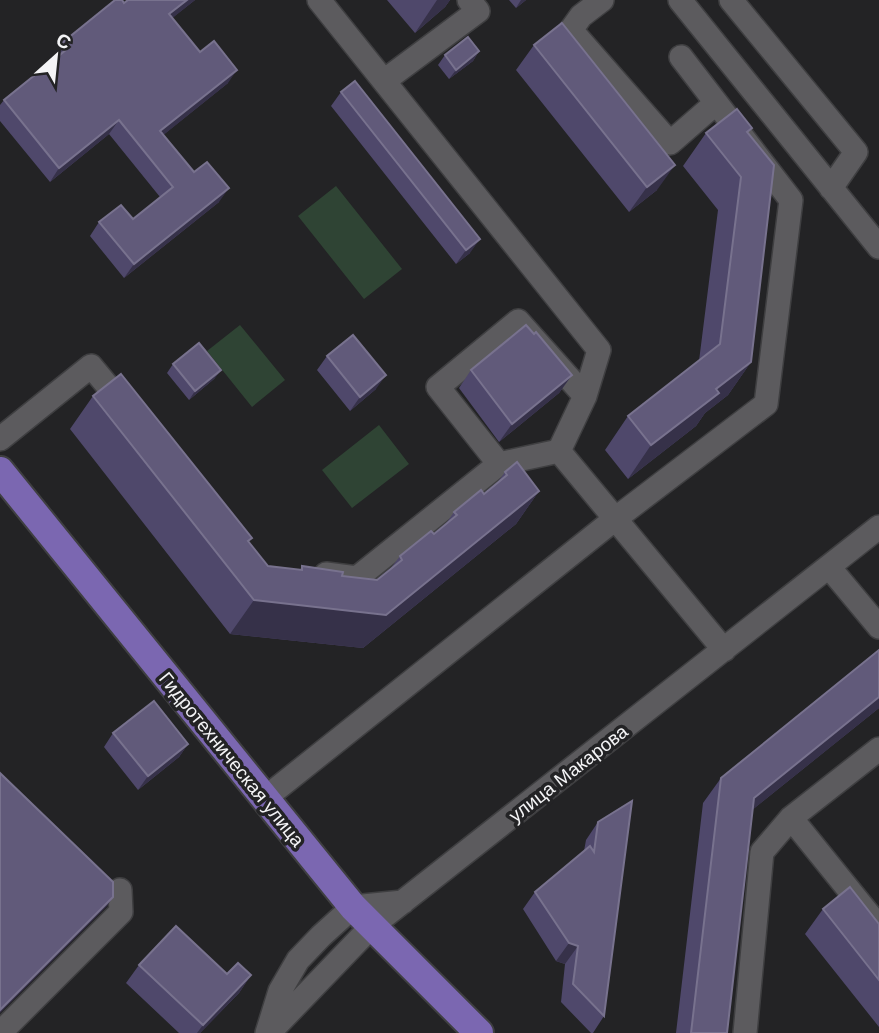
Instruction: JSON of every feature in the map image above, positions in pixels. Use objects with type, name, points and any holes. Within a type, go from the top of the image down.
[{"type":"main road","name":"Гидротехническая улица","points":[[0,471],[362,917],[479,1033]]},
{"type":"street","points":[[319,0],[599,350],[585,396],[559,451]]},
{"type":"street","points":[[384,81],[478,11],[469,0]]},
{"type":"street","points":[[602,0],[581,16],[571,30],[670,143],[716,103]]},
{"type":"street","points":[[680,0],[879,247]]},
{"type":"street","points":[[731,0],[856,152],[831,188]]},
{"type":"street","points":[[264,799],[615,519],[766,404],[791,200],[681,57]]},
{"type":"street","points":[[499,464],[438,387],[518,321],[585,396]]},
{"type":"street","points":[[0,439],[91,366],[142,428]]},
{"type":"street","points":[[559,451],[724,650]]},
{"type":"street","points":[[304,571],[357,578],[499,464],[559,451]]},
{"type":"street","name":"улица Макарова","points":[[362,917],[403,902],[879,527]]},
{"type":"street","points":[[829,567],[879,627]]},
{"type":"street","points":[[745,1033],[762,852],[791,818],[879,749]]},
{"type":"street","points":[[791,818],[879,927]]},
{"type":"street","points":[[0,1033],[121,912],[120,890]]},
{"type":"street","points":[[268,1033],[280,991],[298,960],[362,917]]},
{"type":"green space","points":[[336,186],[402,269],[364,299],[298,216]]},
{"type":"green space","points":[[240,325],[285,380],[252,407],[207,351]]},
{"type":"green space","points":[[379,425],[409,464],[352,508],[322,470]]},
{"type":"building","points":[[115,0],[122,0],[124,3],[128,0],[187,0],[169,14],[200,52],[214,41],[237,70],[160,131],[194,172],[207,162],[229,188],[134,264],[99,222],[121,205],[133,219],[173,187],[119,120],[59,168],[4,100],[67,49],[62,43]]},
{"type":"building","points":[[562,23],[675,165],[647,187],[534,45]]},
{"type":"building","points":[[468,37],[479,51],[456,70],[445,55]]},
{"type":"building","points":[[355,81],[480,239],[466,250],[341,92]]},
{"type":"building","points":[[737,109],[752,128],[747,132],[774,165],[751,362],[716,389],[719,393],[651,445],[628,416],[720,344],[741,177],[706,133]]},
{"type":"building","points":[[526,325],[534,334],[536,332],[572,375],[512,424],[471,370]]},
{"type":"building","points":[[353,335],[386,375],[360,397],[327,356]]},
{"type":"building","points":[[199,343],[221,370],[195,391],[173,364]]},
{"type":"building","points":[[121,374],[252,538],[248,541],[268,566],[302,570],[302,566],[343,572],[342,576],[377,580],[402,560],[400,556],[431,531],[434,534],[457,515],[454,512],[481,490],[484,494],[507,475],[505,472],[517,462],[539,491],[386,615],[254,600],[93,396]]},
{"type":"building","points":[[879,650],[879,697],[754,798],[727,1033],[691,1033],[721,778]]},
{"type":"building","points":[[154,701],[188,744],[148,776],[113,733]]},
{"type":"building","points":[[0,773],[113,882],[113,897],[0,1010]]},
{"type":"building","points":[[632,801],[604,1016],[573,984],[578,946],[569,943],[535,892],[590,846],[594,852],[598,822]]},
{"type":"building","points":[[850,887],[879,924],[879,980],[823,909]]},
{"type":"building","points":[[176,926],[227,974],[238,963],[251,975],[203,1025],[139,965]]}]
